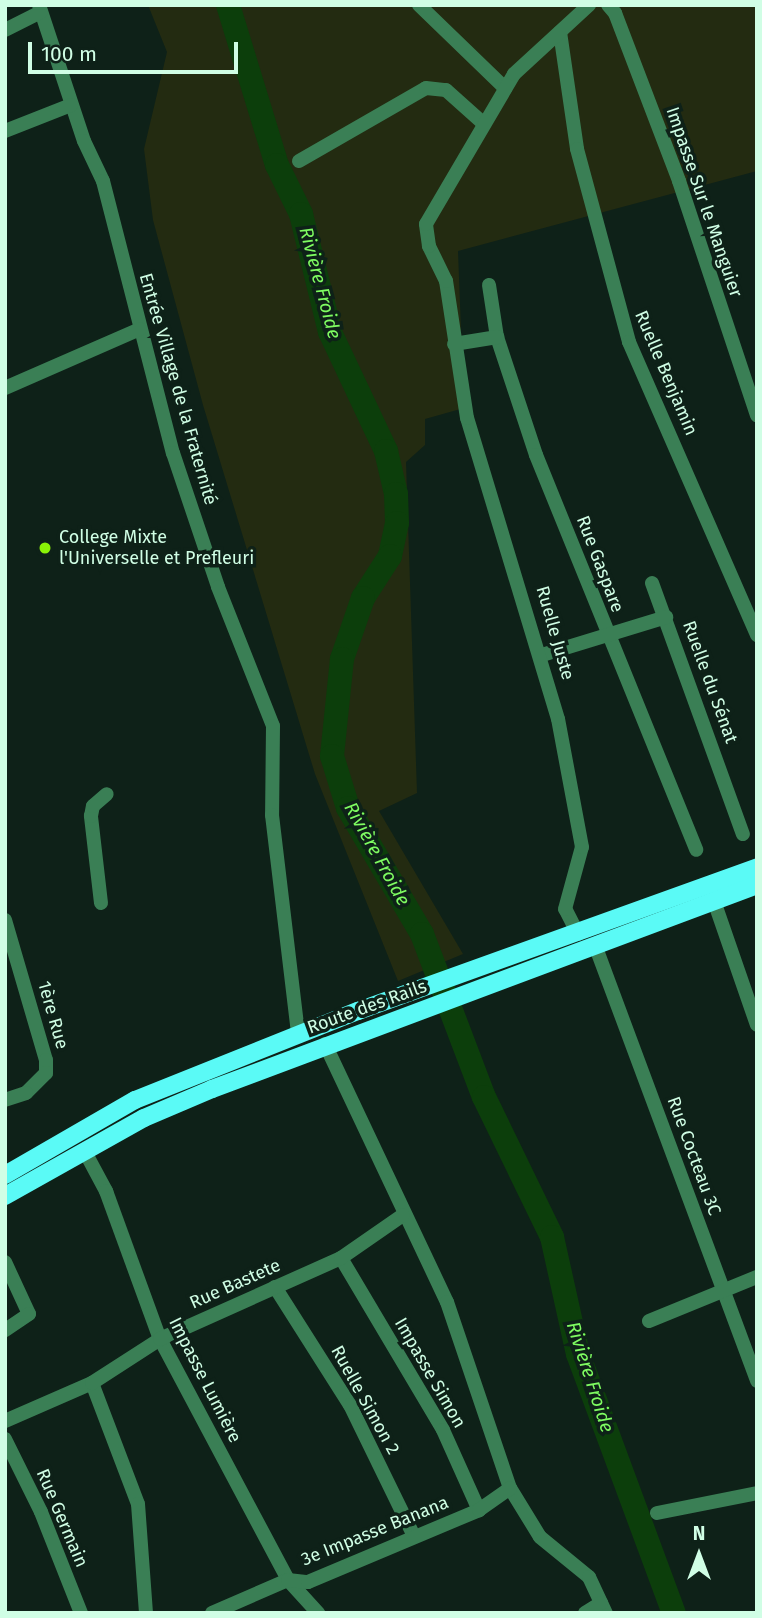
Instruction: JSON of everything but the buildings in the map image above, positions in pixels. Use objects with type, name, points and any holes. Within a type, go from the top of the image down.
[{"type":"main road","name":"Route des Rails","points":[[5,1196],[144,1118],[324,1044],[364,1031],[517,964],[578,934],[757,867]]},
{"type":"main road","name":"Route des Rails","points":[[5,1175],[135,1100],[298,1034],[358,1011],[517,964],[595,945],[757,885]]},
{"type":"street","points":[[419,5],[505,88]]},
{"type":"street","name":"Ruelle Juste","points":[[578,934],[565,909],[582,858],[579,824],[542,655],[467,418],[446,281],[429,246],[426,224],[505,88],[589,5]]},
{"type":"street","name":"Impasse Sur le Manguier","points":[[615,8],[679,181],[755,405]]},
{"type":"street","points":[[5,30],[40,9]]},
{"type":"street","name":"Entrée Village de la Fraternité","points":[[40,9],[71,105],[103,181],[141,328],[201,538],[273,726],[272,816],[298,1034]]},
{"type":"street","name":"Ruelle Benjamin","points":[[560,32],[577,149],[626,331],[757,635]]},
{"type":"street","points":[[299,161],[426,88],[446,90],[484,124]]},
{"type":"street","points":[[5,131],[71,105]]},
{"type":"street","name":"Rue Gaspare","points":[[489,285],[498,337],[536,455],[609,636],[617,646],[640,716],[696,850]]},
{"type":"street","points":[[5,388],[141,328]]},
{"type":"street","points":[[454,344],[498,337]]},
{"type":"street","name":"Ruelle du Sénat","points":[[652,583],[743,834]]},
{"type":"street","points":[[542,655],[666,617]]},
{"type":"street","points":[[100,903],[90,816],[93,806],[107,794]]},
{"type":"street","points":[[714,901],[757,1025]]},
{"type":"street","name":"1ère Rue","points":[[5,920],[46,1060],[46,1073],[26,1093],[5,1100]]},
{"type":"street","name":"Rue Cocteau 3C","points":[[595,945],[723,1290],[750,1346],[757,1381]]},
{"type":"street","points":[[324,1044],[403,1215],[447,1302],[510,1488],[540,1537],[589,1577],[604,1608],[585,1613]]},
{"type":"street","name":"Impasse Lumière","points":[[84,1150],[134,1260],[160,1339],[288,1580],[318,1613]]},
{"type":"street","name":"Rue Bastete","points":[[5,1421],[92,1383],[160,1339],[341,1258],[403,1215]]},
{"type":"street","name":"Impasse Simon","points":[[341,1258],[443,1430],[479,1510]]},
{"type":"street","points":[[5,1262],[29,1314],[5,1330]]},
{"type":"street","points":[[649,1321],[757,1277]]},
{"type":"street","name":"Ruelle Simon 2","points":[[275,1287],[351,1405],[414,1536]]},
{"type":"street","points":[[92,1383],[138,1504],[146,1613]]},
{"type":"street","name":"Rue Germain","points":[[5,1439],[41,1512],[81,1613]]},
{"type":"street","name":"3e Impasse Banana","points":[[220,1612],[288,1580],[308,1582],[479,1510],[510,1488]]},
{"type":"street","points":[[657,1513],[757,1493]]},
{"type":"green space","points":[[148,5],[757,5],[757,171],[458,251],[464,408],[425,419],[425,445],[406,462],[417,793],[379,811],[463,954],[398,981],[315,774],[203,405],[153,220],[144,149],[167,52]]},
{"type":"waterway","name":"Rivière Froide","points":[[228,5],[277,165],[301,214],[330,332],[386,451],[396,494],[397,523],[390,556],[363,598],[342,659],[332,756],[348,808],[422,934],[484,1097],[552,1237],[578,1354],[674,1613]]},
{"type":"place","name":"College Mixte l'Universelle et Prefleuri","points":[[45,548]]}]
